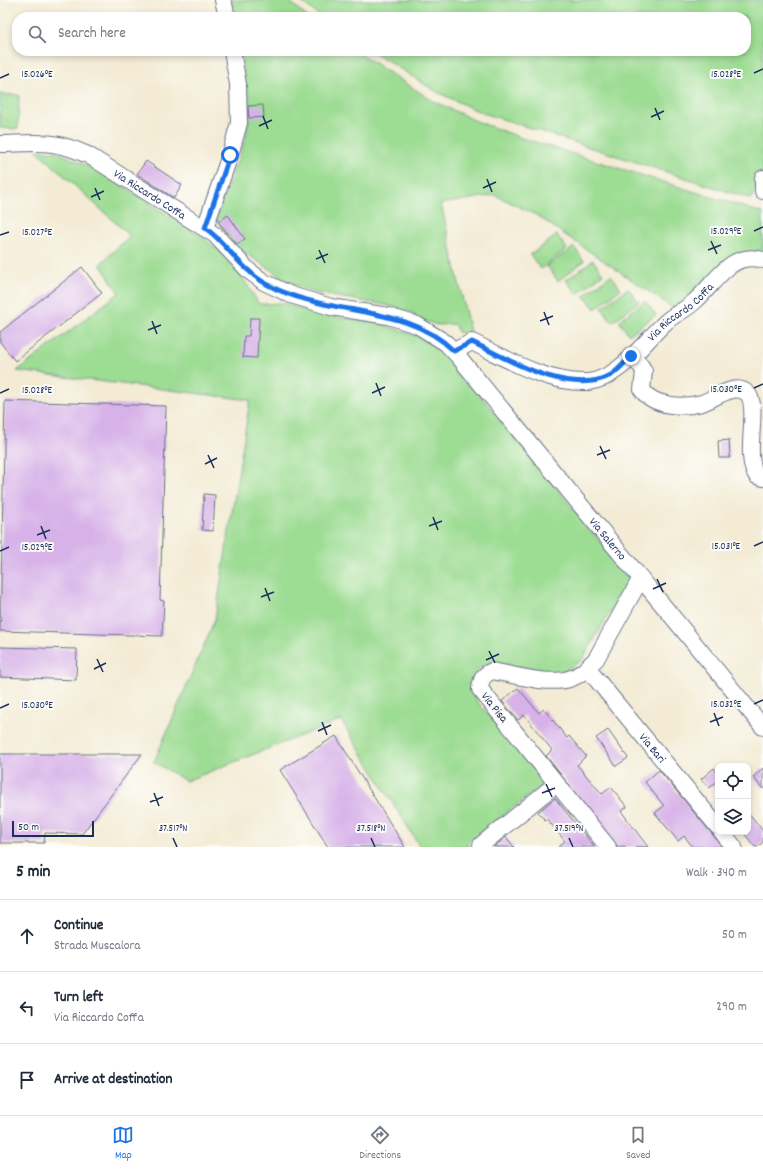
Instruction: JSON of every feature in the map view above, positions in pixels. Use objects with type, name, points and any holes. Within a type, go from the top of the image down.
[{"type":"street","points":[[224,0],[226,12]]},
{"type":"street","points":[[205,228],[230,155],[239,123],[238,84],[233,56]]},
{"type":"street","name":"Via Riccardo Coffa","points":[[0,144],[45,142],[69,146],[88,156],[205,228],[215,235],[249,272],[264,282],[291,295],[331,307],[388,316],[417,325],[432,333],[454,351],[472,342],[525,367],[566,380],[579,382],[597,380],[613,374],[669,320],[697,300],[728,266],[741,259],[753,258],[763,260]]},
{"type":"street","points":[[763,178],[763,191]]},
{"type":"street","name":"Via Salerno","points":[[454,351],[763,727]]},
{"type":"street","points":[[631,356],[642,366],[644,371],[642,390],[654,401],[666,404],[688,405],[702,403],[733,390],[741,390],[748,394],[751,400],[753,424],[751,466],[757,476],[763,478]]},
{"type":"street","name":"Via Pisa","points":[[608,847],[480,689],[481,680],[486,674],[492,671],[540,679],[569,679],[588,668],[596,659],[641,578]]},
{"type":"street","name":"Via Bari","points":[[588,668],[715,823]]},
{"type":"street","points":[[483,847],[481,845],[556,784]]},
{"type":"street","points":[[724,835],[734,847]]},
{"type":"green space","points":[[232,0],[288,0],[301,12],[234,12]]},
{"type":"green space","points":[[299,0],[763,0],[763,171],[751,199],[480,112],[437,92],[380,56],[751,56],[751,12],[315,12]]},
{"type":"green space","points":[[241,56],[364,56],[433,101],[476,121],[519,137],[763,213],[763,256],[760,255],[676,310],[536,215],[495,195],[441,204],[471,336],[458,332],[454,324],[437,325],[415,318],[413,313],[391,306],[315,293],[292,284],[235,246],[216,219],[245,140],[249,118]]},
{"type":"green space","points":[[0,94],[19,95],[18,129],[0,128]]},
{"type":"green space","points":[[36,150],[57,152],[101,172],[198,234],[218,250],[243,278],[259,304],[283,303],[317,314],[382,324],[432,343],[471,384],[630,578],[582,660],[560,674],[495,662],[482,667],[474,676],[472,687],[477,701],[545,783],[467,843],[470,847],[420,847],[341,720],[186,781],[154,762],[215,619],[250,400],[17,371],[119,293],[100,264],[130,236]]},
{"type":"green space","points":[[557,235],[567,249],[541,269],[530,255]]},
{"type":"green space","points":[[574,247],[584,261],[558,281],[547,266]]},
{"type":"green space","points":[[593,260],[603,274],[577,294],[566,280]]},
{"type":"green space","points":[[611,275],[621,289],[595,309],[584,295]]},
{"type":"green space","points":[[628,288],[639,302],[612,322],[602,308]]},
{"type":"green space","points":[[645,301],[656,315],[629,335],[619,321]]},
{"type":"building","points":[[263,105],[264,117],[249,118],[248,106]]},
{"type":"building","points":[[146,161],[182,185],[174,198],[137,174]]},
{"type":"building","points":[[228,215],[245,239],[237,244],[218,222]]},
{"type":"building","points":[[82,267],[102,293],[15,361],[0,342],[0,332]]},
{"type":"building","points":[[250,318],[259,318],[257,358],[243,357],[244,336],[249,336]]},
{"type":"building","points":[[5,401],[166,406],[160,600],[164,601],[162,636],[0,631]]},
{"type":"building","points":[[729,440],[730,458],[719,458],[718,441]]},
{"type":"building","points":[[204,494],[215,495],[213,531],[202,530]]},
{"type":"building","points":[[0,647],[77,649],[76,680],[0,677]]},
{"type":"building","points":[[518,688],[539,713],[544,709],[567,738],[569,736],[586,756],[577,765],[602,794],[611,787],[627,807],[621,811],[648,847],[617,846],[546,756],[552,750],[524,715],[518,720],[502,701]]},
{"type":"building","points":[[608,730],[628,758],[616,766],[596,738]]},
{"type":"building","points":[[336,736],[405,847],[328,847],[280,770]]},
{"type":"building","points":[[0,754],[142,754],[82,834],[45,833],[44,843],[0,843]]},
{"type":"building","points":[[714,768],[715,783],[709,788],[701,779]]},
{"type":"building","points":[[763,768],[763,789],[753,777]]},
{"type":"building","points":[[659,770],[722,847],[693,847],[684,836],[678,841],[655,813],[664,806],[645,782]]},
{"type":"building","points":[[555,798],[595,847],[558,847],[565,841],[547,819],[545,820],[538,812]]},
{"type":"building","points":[[751,816],[763,831],[763,842],[755,847],[745,835],[751,835]]},
{"type":"building","points":[[506,837],[514,847],[494,847],[495,846]]},
{"type":"route","points":[[230,155],[205,228],[215,235],[249,272],[264,282],[291,295],[331,307],[388,316],[417,325],[432,333],[454,351],[461,346],[472,342],[518,364],[543,374],[566,380],[589,382],[608,376],[613,374],[631,356]]}]
